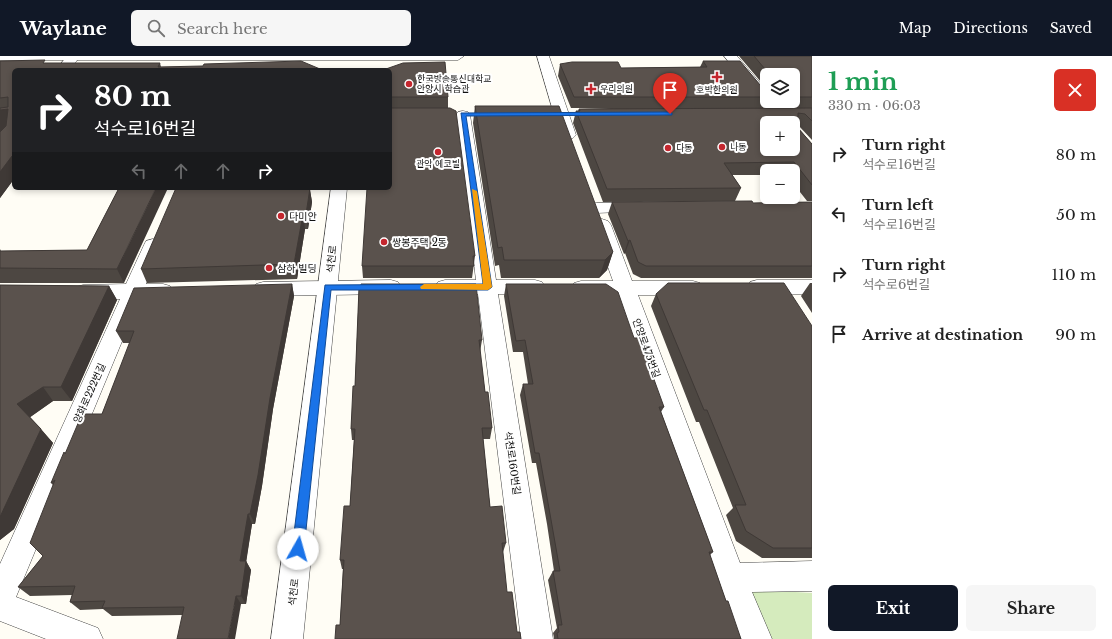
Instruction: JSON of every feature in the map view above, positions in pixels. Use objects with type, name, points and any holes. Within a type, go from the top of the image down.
[{"type":"street","points":[[0,56],[458,56]]},
{"type":"street","points":[[65,68],[74,56]]},
{"type":"street","points":[[352,68],[354,56]]},
{"type":"street","points":[[543,56],[574,150]]},
{"type":"street","points":[[730,56],[760,95]]},
{"type":"street","name":"석천로160번길","points":[[463,115],[537,639]]},
{"type":"street","name":"안양로475번길","points":[[588,186],[731,578],[756,639]]},
{"type":"street","name":"석천로","points":[[287,639],[339,190]]},
{"type":"street","points":[[596,208],[660,207]]},
{"type":"street","name":"양화로222번길","points":[[0,598],[163,223]]},
{"type":"street","points":[[242,290],[419,287],[712,287]]},
{"type":"street","points":[[736,287],[812,287]]},
{"type":"street","points":[[783,287],[796,306]]},
{"type":"street","points":[[63,291],[180,291]]},
{"type":"street","points":[[731,578],[812,576]]},
{"type":"street","points":[[0,606],[87,639]]},
{"type":"green space","points":[[746,589],[812,593],[812,639],[766,639]]},
{"type":"building","points":[[754,56],[812,56],[812,97],[800,97],[800,68],[764,68]]},
{"type":"building","points":[[45,60],[43,63],[160,63],[158,67],[301,61],[318,68],[12,68],[12,156],[0,172],[0,132],[6,126],[8,109],[0,110],[0,108],[8,107],[8,97],[0,98],[0,61]]},
{"type":"building","points":[[703,61],[740,61],[760,85],[760,97],[574,97],[560,64],[572,62],[618,62],[621,68],[707,67]]},
{"type":"building","points":[[445,62],[448,97],[392,97],[392,68],[389,68],[403,63]]},
{"type":"building","points":[[475,106],[559,106],[613,252],[605,260],[504,260],[502,247],[498,248]]},
{"type":"building","points":[[392,108],[450,108],[456,111],[475,256],[473,256],[474,266],[362,266],[367,190],[392,190]]},
{"type":"building","points":[[812,108],[812,121],[805,114],[798,113],[798,116],[760,116],[760,156],[800,156],[800,130],[812,144],[812,185],[800,170],[800,164],[796,164],[794,162],[724,163],[741,188],[607,189],[576,111],[580,111],[579,109]]},
{"type":"building","points":[[118,190],[155,190],[117,269],[0,268],[0,251],[87,250]]},
{"type":"building","points":[[175,190],[310,190],[306,214],[303,214],[294,264],[141,269]]},
{"type":"building","points":[[752,201],[753,203],[760,204],[800,204],[800,202],[812,202],[812,266],[646,266],[638,262],[630,240],[628,241],[612,202]]},
{"type":"building","points":[[668,283],[784,283],[812,326],[812,548],[773,548],[746,531],[735,505],[746,505],[707,410],[704,410],[656,294]]},
{"type":"building","points":[[292,284],[270,398],[258,475],[250,514],[248,514],[240,561],[246,561],[241,596],[236,596],[228,639],[177,639],[184,607],[102,608],[105,601],[70,602],[75,586],[18,587],[43,556],[30,543],[55,480],[51,483],[82,414],[102,414],[134,331],[116,331],[134,288]]},
{"type":"building","points":[[361,284],[476,284],[482,340],[479,340],[485,392],[488,392],[492,428],[482,428],[490,507],[502,506],[506,543],[502,543],[507,592],[512,592],[517,632],[520,632],[521,639],[335,639],[336,625],[340,625],[344,560],[340,560],[344,506],[350,506],[355,429],[351,429],[353,386],[355,386],[359,288],[361,288]]},
{"type":"building","points":[[506,284],[606,284],[618,292],[634,338],[639,338],[664,407],[659,407],[713,552],[709,552],[741,639],[558,639],[558,625],[562,625],[553,571],[560,571],[539,453],[535,453],[523,384],[533,384],[525,340],[516,341]]},
{"type":"building","points":[[0,285],[109,286],[61,387],[43,387],[17,404],[41,429],[0,517]]},
{"type":"slow traffic","points":[[424,287],[488,287],[474,191]]},
{"type":"place","name":"호박한의원","points":[[717,77]]},
{"type":"place","name":"한국방송통신대학교 안양시 학습관","points":[[409,84]]},
{"type":"place","name":"우리의원","points":[[591,89]]},
{"type":"place","name":"나동","points":[[722,147]]},
{"type":"place","name":"다동","points":[[668,148]]},
{"type":"place","name":"관악 에코빌","points":[[438,152]]},
{"type":"place","name":"다미안","points":[[281,216]]},
{"type":"place","name":"쌍봉주택 2동","points":[[384,242]]},
{"type":"place","name":"삼하 빌딩","points":[[269,268]]},
{"type":"route","points":[[298,549],[328,288],[488,287],[463,115],[670,114]]}]
